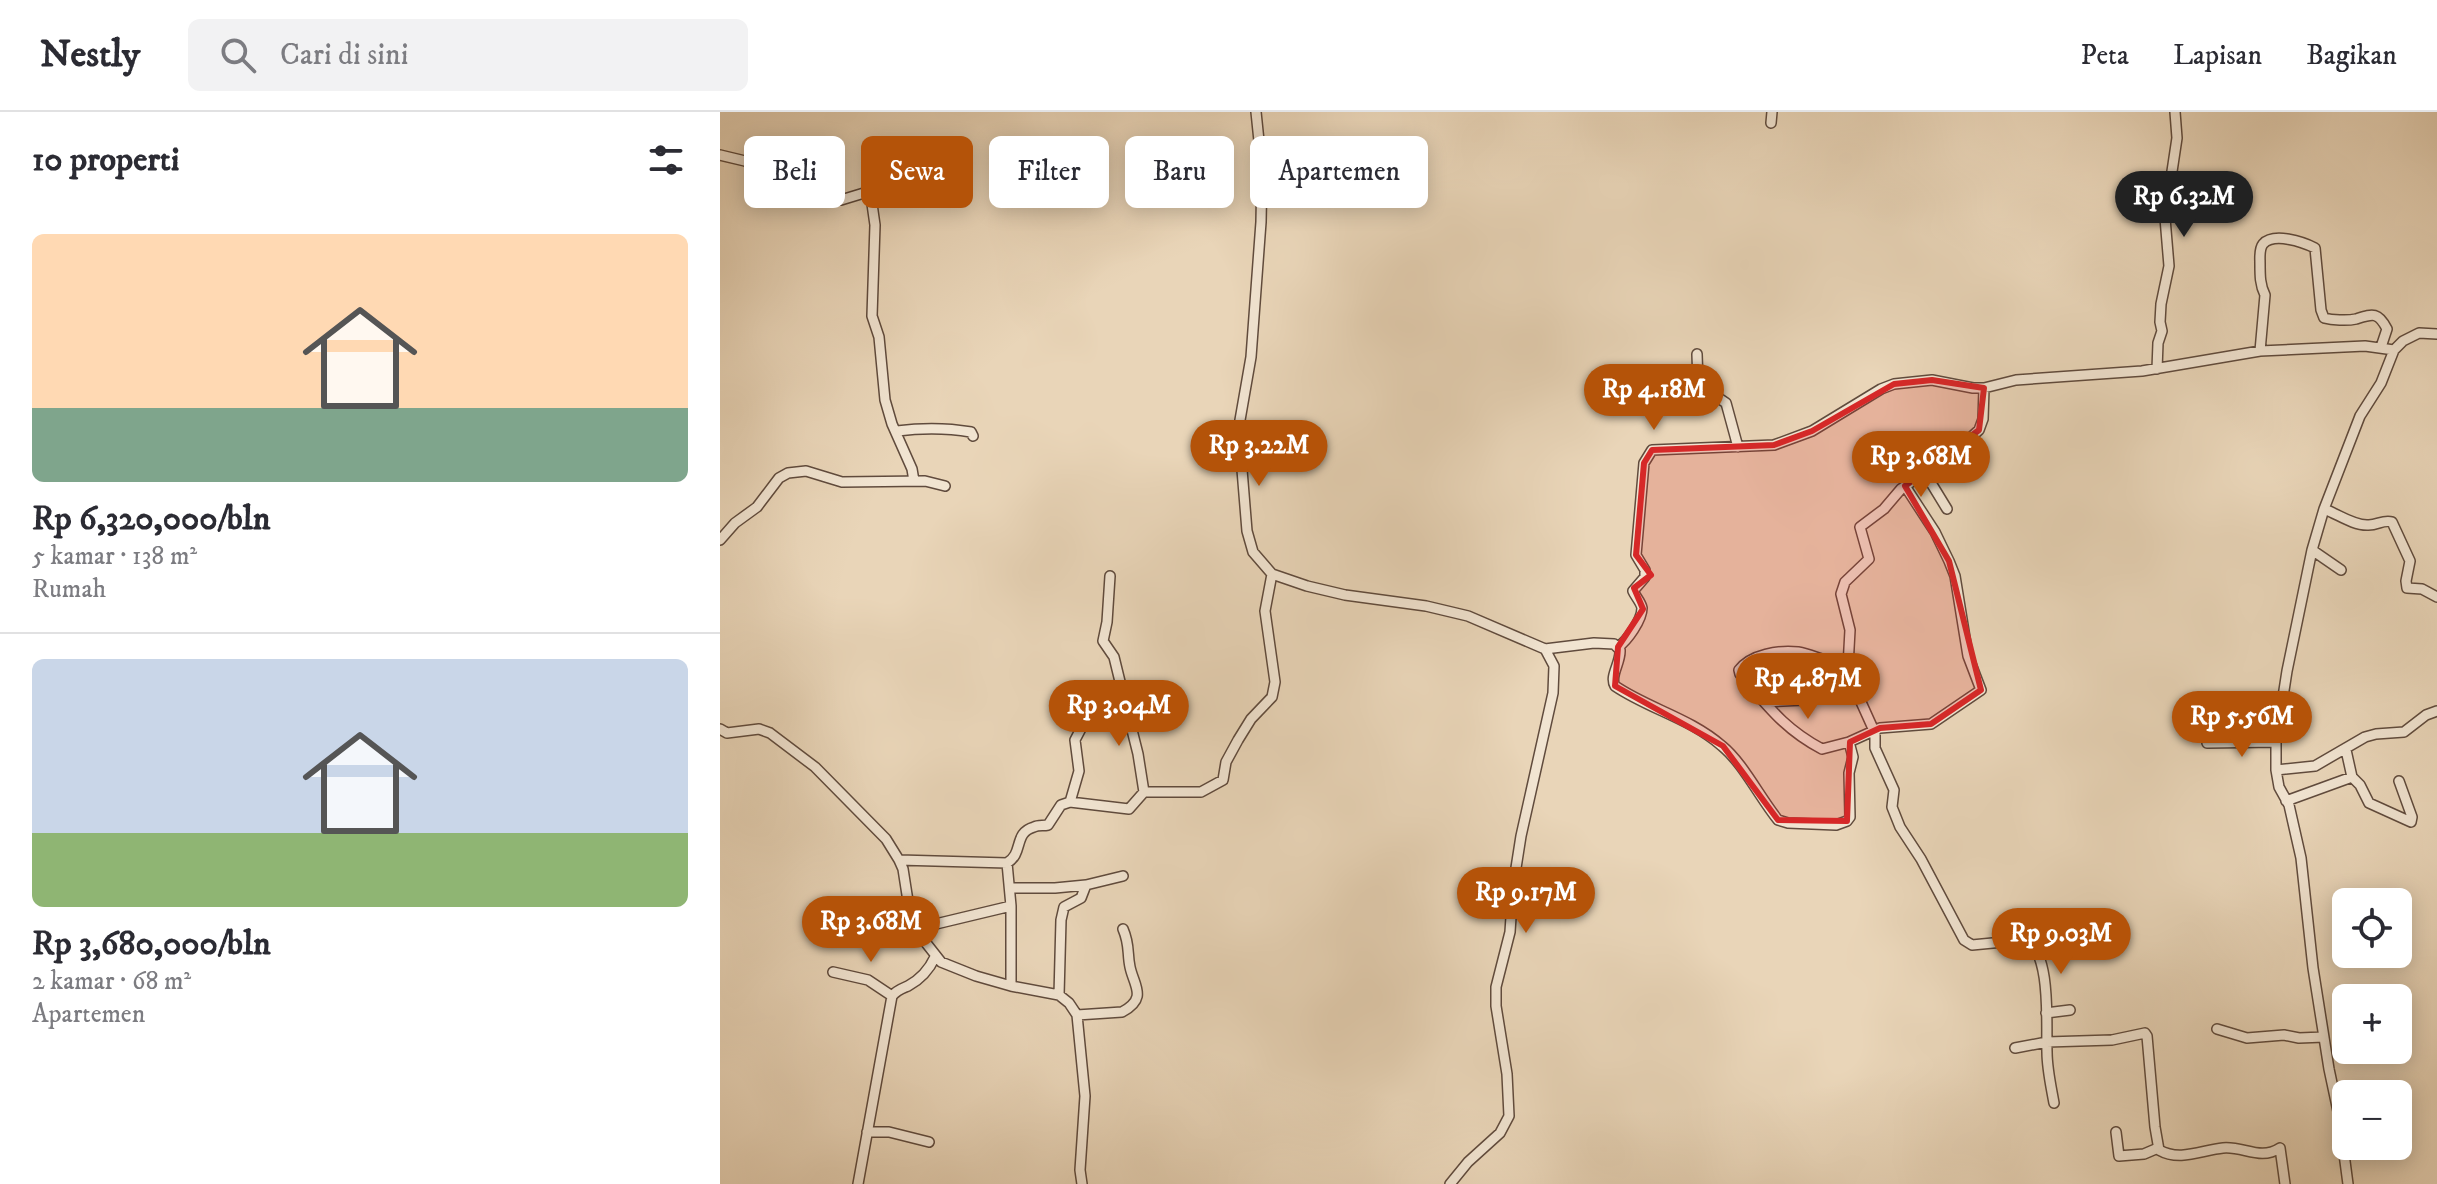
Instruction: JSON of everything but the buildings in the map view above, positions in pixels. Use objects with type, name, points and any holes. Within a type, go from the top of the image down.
[{"type":"street","points":[[1256,112],[1262,170],[1261,222],[1251,357],[1240,420],[1240,445],[1247,531],[1253,552],[1272,574],[1345,595],[1468,616],[1545,649],[1594,643],[1614,644],[1621,655],[1613,678],[1615,686],[1641,702],[1679,717],[1723,746],[1771,812],[1782,822],[1836,825],[1847,821],[1851,810],[1849,773],[1853,763],[1849,742]]},
{"type":"street","points":[[1771,123],[1772,112]]},
{"type":"street","points":[[2157,369],[2158,343],[2162,331],[2161,304],[2169,266],[2165,218],[2177,138],[2175,112]]},
{"type":"street","points":[[720,157],[745,161],[791,184],[827,197],[841,200],[864,193],[871,197],[875,225],[872,316],[879,337],[885,400],[914,481]]},
{"type":"street","points":[[2260,351],[2265,295],[2260,288],[2260,249],[2265,242],[2276,239],[2315,248],[2324,318],[2354,319],[2373,314],[2387,329],[2381,347]]},
{"type":"street","points":[[2348,1184],[2313,968],[2301,858],[2286,801],[2279,787],[2276,742],[2312,550],[2324,509],[2360,416],[2381,383],[2394,350],[2419,333],[2437,334]]},
{"type":"street","points":[[1618,647],[1629,637],[1641,613],[1633,591],[1645,577],[1645,570],[1636,555],[1645,457],[1656,448],[1774,445],[1812,431],[1886,386],[1932,380],[1984,388],[2016,380],[2157,369],[2260,351],[2342,346],[2394,350]]},
{"type":"street","points":[[1697,354],[1698,384],[1726,403],[1738,447]]},
{"type":"street","points":[[1984,388],[1983,419],[1979,430],[1957,450],[1905,486],[1884,509],[1860,527],[1869,559],[1845,582],[1841,594],[1850,630],[1847,685],[1861,702],[1873,730],[1875,748],[1894,790],[1892,807],[1898,822],[1964,940],[1972,945],[2024,940],[2034,945],[2043,968],[2049,1076],[2054,1103]]},
{"type":"street","points":[[897,431],[961,430],[971,432],[973,436]]},
{"type":"street","points":[[720,540],[757,507],[779,478],[788,473],[806,471],[842,482],[914,481],[945,486]]},
{"type":"street","points":[[1925,473],[1947,509]]},
{"type":"street","points":[[1848,662],[1833,663],[1792,652],[1752,659],[1741,666],[1739,672],[1778,719],[1825,749],[1873,730],[1931,724],[1981,690],[1968,656],[1955,576],[1935,532],[1905,486]]},
{"type":"street","points":[[2324,509],[2364,525],[2386,520],[2392,522],[2410,561],[2407,588],[2422,589],[2437,597]]},
{"type":"street","points":[[2312,550],[2341,570]]},
{"type":"street","points":[[899,860],[1007,863],[1017,854],[1016,844],[1021,835],[1033,827],[1048,825],[1061,805],[1070,802],[1129,809],[1144,792],[1201,792],[1223,780],[1226,762],[1238,740],[1251,719],[1272,697],[1275,682],[1265,611],[1272,574]]},
{"type":"street","points":[[1110,576],[1103,641],[1114,657],[1144,792]]},
{"type":"street","points":[[1450,1184],[1468,1162],[1500,1133],[1509,1116],[1496,987],[1510,932],[1521,836],[1553,693],[1554,666],[1545,649]]},
{"type":"street","points":[[1765,702],[1804,700],[1847,685]]},
{"type":"street","points":[[1070,802],[1079,771],[1075,740],[1086,712],[1124,698]]},
{"type":"street","points":[[2276,770],[2315,766],[2376,734],[2404,732],[2426,715],[2437,711]]},
{"type":"street","points":[[720,729],[721,732],[735,733],[765,730],[785,743],[815,767],[886,839],[899,860],[915,929],[935,957],[953,968],[1011,986],[1059,995],[1069,1003],[1077,1015],[1085,1096],[1080,1170],[1082,1184]]},
{"type":"street","points":[[2207,743],[2276,742]]},
{"type":"street","points":[[2346,750],[2352,777],[2369,803],[2411,822],[2399,781]]},
{"type":"street","points":[[2286,801],[2352,777]]},
{"type":"street","points":[[1007,863],[1011,906],[1011,986]]},
{"type":"street","points":[[1010,888],[1086,885],[1123,876]]},
{"type":"street","points":[[1059,995],[1062,914],[1065,905],[1081,898],[1086,885]]},
{"type":"street","points":[[915,929],[1011,906]]},
{"type":"street","points":[[1077,1015],[1122,1012],[1134,1001],[1138,985],[1130,967],[1130,947],[1123,929]]},
{"type":"street","points":[[858,1184],[892,996],[927,973],[935,957]]},
{"type":"street","points":[[833,972],[868,980],[892,996]]},
{"type":"street","points":[[2046,1013],[2070,1010]]},
{"type":"street","points":[[2217,1029],[2247,1038],[2284,1035],[2324,1037]]},
{"type":"street","points":[[2015,1048],[2047,1042],[2103,1041],[2145,1033],[2158,1148],[2165,1153],[2182,1155],[2229,1148],[2261,1155],[2280,1148],[2285,1184]]},
{"type":"street","points":[[867,1132],[899,1134],[929,1142]]},
{"type":"street","points":[[2116,1132],[2119,1156],[2144,1154],[2158,1148]]},
{"type":"highlighted area","points":[[1932,380],[1984,388],[1979,430],[1905,486],[1949,561],[1981,690],[1931,724],[1880,728],[1850,742],[1847,821],[1778,820],[1723,746],[1615,686],[1618,647],[1643,609],[1634,588],[1651,575],[1636,555],[1644,463],[1652,450],[1774,445],[1812,431],[1894,384]]}]
